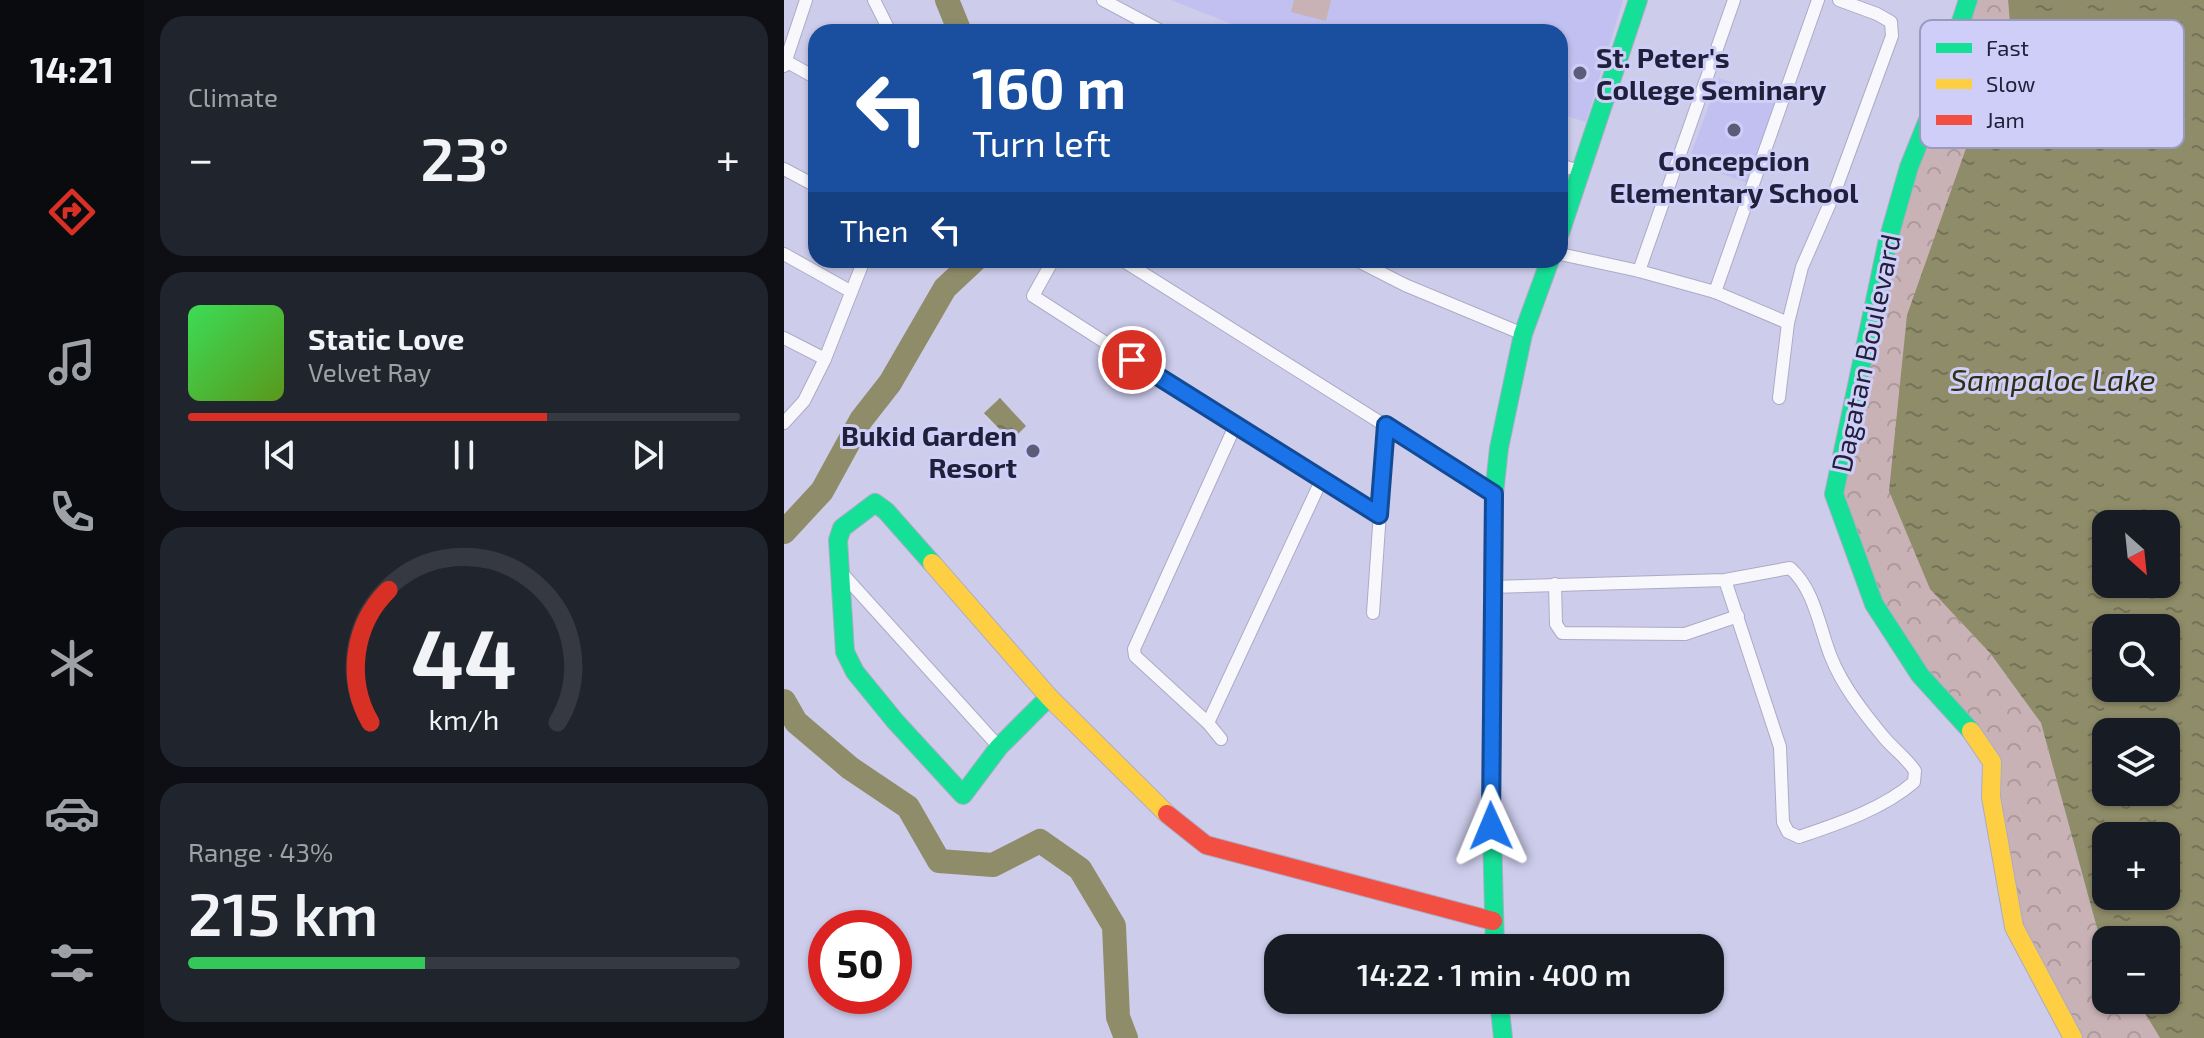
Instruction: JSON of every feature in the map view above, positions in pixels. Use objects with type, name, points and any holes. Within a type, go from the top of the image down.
[{"type":"street","points":[[806,0],[785,62],[808,74]]},
{"type":"street","points":[[874,0],[886,24]]},
{"type":"street","points":[[1103,0],[1148,24]]},
{"type":"street","points":[[1568,211],[1638,0]]},
{"type":"street","points":[[1639,271],[1734,0]]},
{"type":"street","points":[[1715,292],[1818,0]]},
{"type":"street","points":[[1779,398],[1788,323],[1802,267],[1834,194],[1892,36],[1891,22],[1839,0]]},
{"type":"street","name":"Dagatan Boulevard","points":[[1962,20],[1968,0]]},
{"type":"street","name":"Dagatan Boulevard","points":[[1920,140],[1887,244],[1834,494],[1874,604],[1920,675],[1972,732],[1992,762],[1991,797],[2014,927],[2073,1038]]},
{"type":"street","points":[[1568,168],[1582,172]]},
{"type":"street","points":[[784,169],[808,182]]},
{"type":"street","points":[[784,254],[808,267]]},
{"type":"street","points":[[1568,256],[1715,292],[1788,323]]},
{"type":"street","points":[[809,268],[850,291]]},
{"type":"street","points":[[784,423],[804,401],[825,359],[860,268]]},
{"type":"street","points":[[1049,268],[1033,296],[1379,515]]},
{"type":"street","points":[[1135,268],[1494,494]]},
{"type":"street","points":[[1372,268],[1523,334]]},
{"type":"street","points":[[1494,934],[1491,587],[1494,494],[1499,448],[1523,334],[1547,268]]},
{"type":"street","points":[[784,338],[825,359]]},
{"type":"street","points":[[1373,613],[1386,425]]},
{"type":"street","points":[[1221,739],[1208,723],[1135,656],[1134,649],[1235,426]]},
{"type":"street","points":[[1208,723],[1321,481]]},
{"type":"street","points":[[1049,697],[999,747],[963,795],[895,721],[855,672],[845,652],[838,569],[838,540],[842,528],[875,503],[886,511],[1049,697],[1154,804],[1206,845],[1493,921]]},
{"type":"street","points":[[1491,587],[1725,580],[1790,568],[1801,578],[1832,660],[1849,691],[1883,737],[1908,761],[1915,771],[1914,782],[1890,798],[1822,829],[1799,837],[1788,832],[1783,822],[1780,747],[1725,580]]},
{"type":"street","points":[[838,569],[999,747]]},
{"type":"street","points":[[1555,584],[1556,624],[1562,633],[1685,634],[1738,616]]},
{"type":"street","points":[[1500,1014],[1503,1038]]},
{"type":"shaded area","name":"St. Peter's College Seminary","points":[[1171,0],[1623,0],[1586,122],[1568,116],[1568,24],[1232,24]]},
{"type":"shaded area","name":"Concepcion Elementary School","points":[[1719,78],[1780,98],[1748,183],[1688,162]]},
{"type":"green space","points":[[1294,0],[1331,0],[1326,21],[1291,12]]},
{"type":"green space","points":[[1968,0],[2008,0],[2010,20],[1961,20]]},
{"type":"green space","points":[[1920,145],[1920,148],[2006,148],[1990,653],[2041,723],[2096,926],[2092,926],[2092,1014],[2145,1014],[2160,1038],[2073,1038],[2014,927],[1992,762],[1874,604],[1834,494],[1887,244]]},
{"type":"water","name":"Sampaloc Lake","points":[[2008,0],[2204,0],[2204,1038],[2160,1038],[2145,1014],[2180,1014],[2180,926],[2096,926],[2092,910],[2180,910],[2180,822],[2092,822],[2092,910],[2041,723],[1990,653],[1930,589],[1889,491],[1907,315],[1966,148],[2184,148],[2184,20],[2010,20]]},
{"type":"water","points":[[1000,398],[1026,426],[1011,441],[984,413]]},
{"type":"waterway","points":[[947,0],[957,24]]},
{"type":"waterway","points":[[784,532],[822,491],[861,420],[890,383],[945,288],[966,268]]},
{"type":"waterway","points":[[784,701],[796,722],[850,768],[908,807],[939,861],[993,865],[1040,841],[1080,869],[1114,926],[1118,1017],[1126,1038]]},
{"type":"traffic: fast","points":[[1568,209],[1638,0]]},
{"type":"traffic: fast","points":[[1962,20],[1968,0]]},
{"type":"traffic: fast","points":[[1920,140],[1887,244],[1834,494],[1874,604],[1920,675],[1971,731]]},
{"type":"traffic: fast","points":[[1495,934],[1491,795],[1494,494],[1499,448],[1523,334],[1547,268]]},
{"type":"traffic: fast","points":[[932,563],[886,511],[875,503],[842,528],[838,540],[845,652],[855,672],[895,721],[963,795],[999,747],[1049,697]]},
{"type":"traffic: fast","points":[[1500,1014],[1503,1038]]},
{"type":"traffic: slow","points":[[932,563],[1049,697],[1167,814]]},
{"type":"traffic: slow","points":[[1971,731],[1992,762],[1991,797],[2014,927],[2073,1038]]},
{"type":"traffic: jam","points":[[1167,814],[1206,845],[1493,921]]},
{"type":"place","name":"St. Peter's College Seminary","points":[[1580,73]]},
{"type":"place","name":"Concepcion Elementary School","points":[[1734,130]]},
{"type":"place","name":"Bukid Garden Resort","points":[[1033,451]]},
{"type":"route","points":[[1132,360],[1379,515],[1386,425],[1494,494],[1491,826]]}]
